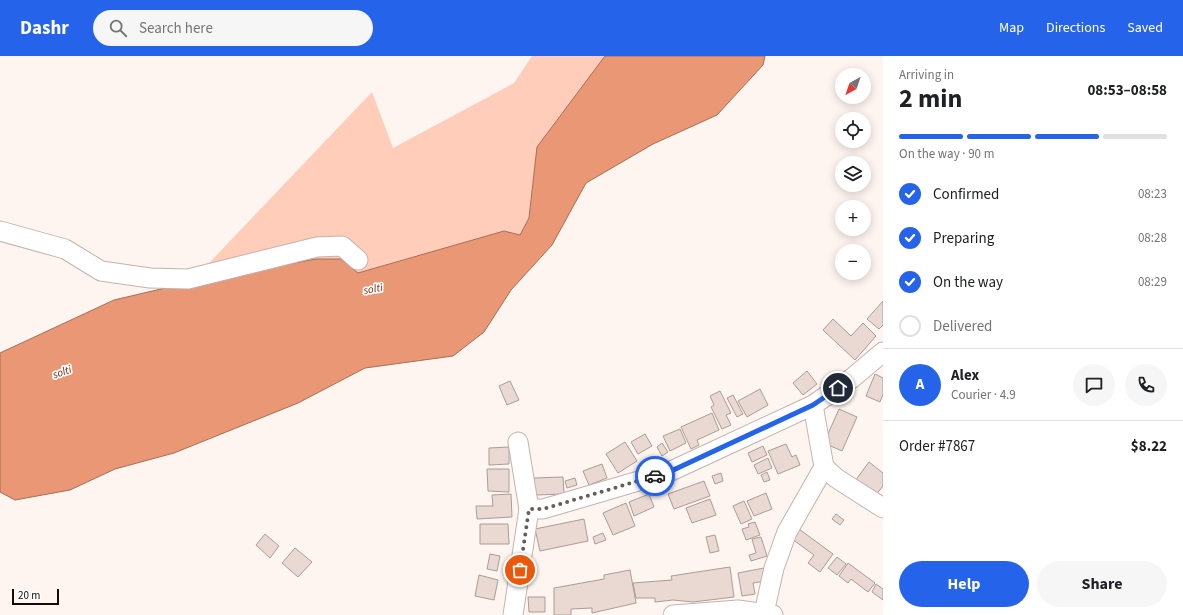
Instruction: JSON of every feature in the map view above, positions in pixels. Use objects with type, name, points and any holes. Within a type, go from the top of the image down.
[{"type":"street","points":[[0,231],[65,249],[101,271],[150,278],[188,279],[317,246],[342,246],[358,260]]},
{"type":"street","points":[[529,509],[543,509],[669,472],[813,405],[851,379],[883,352]]},
{"type":"street","points":[[813,405],[824,467],[836,478],[883,508]]},
{"type":"street","points":[[513,615],[529,509],[518,442]]},
{"type":"street","points":[[673,615],[738,610],[768,614],[774,568],[787,532],[824,467]]},
{"type":"shaded area","points":[[532,56],[605,56],[537,147],[529,218],[520,235],[504,231],[358,273],[341,259],[191,282],[372,92],[393,148],[514,83]]},
{"type":"water","name":"solti","points":[[605,56],[765,56],[763,65],[717,115],[653,144],[586,183],[552,245],[511,290],[484,332],[453,356],[365,368],[298,403],[174,453],[115,469],[70,490],[15,500],[0,492],[0,353],[114,300],[191,282],[316,259],[341,259],[358,273],[504,231],[520,235],[529,218],[537,147]]},
{"type":"building","points":[[883,301],[883,325],[879,329],[867,319]]},
{"type":"building","points":[[833,319],[851,336],[863,323],[876,336],[855,360],[823,330]]},
{"type":"building","points":[[807,371],[817,384],[803,395],[793,383]]},
{"type":"building","points":[[875,374],[883,378],[883,394],[880,402],[866,396]]},
{"type":"building","points":[[510,381],[519,400],[507,405],[499,386]]},
{"type":"building","points":[[760,389],[768,405],[747,417],[738,401]]},
{"type":"building","points":[[720,391],[731,413],[726,415],[731,425],[722,429],[711,407],[714,405],[710,396]]},
{"type":"building","points":[[733,395],[743,414],[737,417],[727,398]]},
{"type":"building","points":[[839,409],[857,417],[842,451],[824,443]]},
{"type":"building","points":[[712,413],[719,430],[697,440],[699,445],[691,449],[681,427]]},
{"type":"building","points":[[680,429],[686,443],[670,451],[663,436]]},
{"type":"building","points":[[645,434],[652,446],[638,454],[631,442]]},
{"type":"building","points":[[625,442],[637,461],[618,473],[606,454]]},
{"type":"building","points":[[662,443],[668,452],[662,456],[657,447]]},
{"type":"building","points":[[786,444],[792,457],[796,455],[800,465],[778,474],[768,451]]},
{"type":"building","points":[[763,446],[767,455],[752,462],[748,453]]},
{"type":"building","points":[[509,447],[509,464],[489,465],[489,448]]},
{"type":"building","points":[[768,458],[772,468],[758,474],[754,465]]},
{"type":"building","points":[[869,462],[883,473],[883,486],[875,496],[855,481]]},
{"type":"building","points":[[602,464],[607,478],[589,485],[583,471]]},
{"type":"building","points":[[487,469],[509,469],[509,492],[488,491]]},
{"type":"building","points":[[767,472],[770,480],[764,482],[761,475]]},
{"type":"building","points":[[721,473],[723,481],[715,484],[712,476]]},
{"type":"building","points":[[563,477],[564,494],[535,495],[534,478]]},
{"type":"building","points":[[575,478],[577,485],[567,488],[565,481]]},
{"type":"building","points":[[704,481],[710,496],[674,509],[668,494]]},
{"type":"building","points":[[766,493],[772,509],[754,516],[747,501]]},
{"type":"building","points":[[511,494],[512,517],[477,519],[476,506],[493,506],[492,495]]},
{"type":"building","points":[[649,494],[654,507],[634,516],[629,502]]},
{"type":"building","points":[[710,499],[716,515],[692,523],[686,508]]},
{"type":"building","points":[[744,501],[752,519],[741,524],[733,506]]},
{"type":"building","points":[[626,503],[635,526],[613,535],[603,513]]},
{"type":"building","points":[[836,514],[844,520],[840,525],[832,519]]},
{"type":"building","points":[[584,519],[588,541],[540,551],[535,529]]},
{"type":"building","points":[[755,522],[760,535],[746,540],[742,529],[749,527],[748,524]]},
{"type":"building","points":[[480,524],[508,524],[509,544],[480,544]]},
{"type":"building","points":[[799,529],[833,554],[820,572],[808,563],[814,555],[792,539]]},
{"type":"building","points":[[603,533],[606,540],[595,544],[593,537]]},
{"type":"building","points":[[265,534],[279,546],[270,558],[256,545]]},
{"type":"building","points":[[715,535],[719,551],[710,553],[706,537]]},
{"type":"building","points":[[761,537],[767,556],[751,561],[749,555],[756,553],[752,539]]},
{"type":"building","points":[[295,548],[312,562],[298,577],[282,563]]},
{"type":"building","points":[[490,554],[500,556],[497,571],[487,569]]},
{"type":"building","points":[[837,557],[846,564],[837,575],[828,568]]},
{"type":"building","points":[[848,563],[875,583],[868,592],[851,579],[848,583],[839,576]]},
{"type":"building","points":[[730,567],[734,597],[693,602],[673,600],[655,602],[655,598],[636,598],[633,583],[672,580],[671,576]]},
{"type":"building","points":[[764,568],[766,581],[753,583],[755,594],[742,596],[738,573]]},
{"type":"building","points":[[630,570],[636,603],[592,613],[592,608],[571,609],[571,615],[554,615],[554,588],[604,579],[604,575]]},
{"type":"building","points":[[479,575],[498,580],[494,600],[475,596]]},
{"type":"building","points":[[876,584],[883,589],[883,600],[872,592]]},
{"type":"building","points":[[528,597],[545,597],[545,612],[529,612]]},
{"type":"way so far","points":[[520,570],[529,509],[543,509],[566,503],[655,476]]},
{"type":"route","points":[[655,476],[669,472],[813,405],[838,388]]}]
